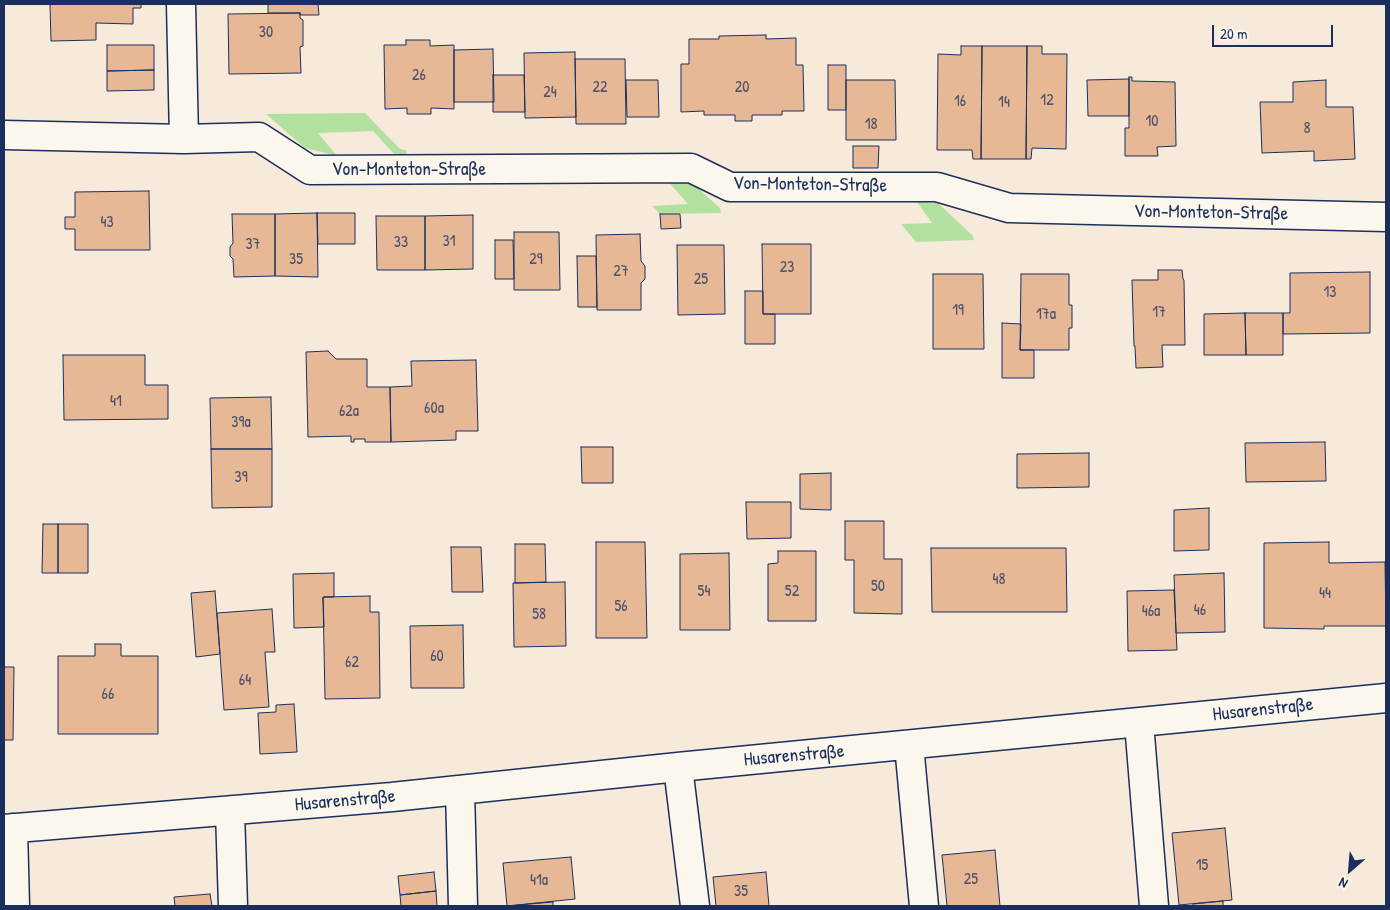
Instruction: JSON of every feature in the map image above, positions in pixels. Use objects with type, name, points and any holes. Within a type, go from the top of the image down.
[{"type":"street","points":[[181,4],[184,139]]},
{"type":"street","name":"Von-Monteton-Straße","points":[[4,135],[184,139],[259,137],[310,170],[692,168],[730,187],[937,187],[1009,208],[1386,216]]},
{"type":"street","name":"Husarenstraße","points":[[15,906],[8,829],[460,790],[1386,698]]},
{"type":"street","points":[[1140,723],[1154,906]]},
{"type":"street","points":[[909,745],[924,906]]},
{"type":"street","points":[[678,767],[696,906]]},
{"type":"street","points":[[460,790],[463,906]]},
{"type":"street","points":[[230,810],[233,906]]},
{"type":"green space","points":[[365,113],[400,149],[406,150],[407,155],[396,156],[373,131],[318,133],[337,156],[305,148],[266,114]]},
{"type":"green space","points":[[665,178],[690,181],[720,208],[721,213],[660,214],[652,206],[688,204]]},
{"type":"green space","points":[[917,202],[938,203],[973,236],[974,240],[916,242],[901,224],[932,223]]},
{"type":"building","points":[[50,4],[141,4],[141,8],[133,8],[133,24],[96,23],[96,40],[51,41]]},
{"type":"building","points":[[268,4],[318,4],[319,15],[268,13]]},
{"type":"building","points":[[300,13],[300,18],[303,20],[303,46],[300,47],[301,73],[229,74],[228,14]]},
{"type":"building","points":[[766,35],[766,39],[796,38],[796,65],[803,65],[804,111],[782,111],[782,115],[752,115],[752,121],[735,121],[735,115],[704,115],[704,111],[681,112],[681,64],[689,64],[689,39],[719,39],[719,36]]},
{"type":"building","points":[[406,40],[430,40],[430,46],[454,45],[454,109],[431,108],[431,114],[407,114],[407,108],[385,109],[384,45],[406,45]]},
{"type":"building","points":[[107,45],[154,45],[154,70],[107,71]]},
{"type":"building","points":[[961,46],[982,46],[981,159],[973,159],[972,150],[937,150],[938,54],[961,55]]},
{"type":"building","points":[[982,46],[1027,46],[1026,159],[981,159]]},
{"type":"building","points":[[1027,46],[1042,46],[1042,54],[1067,54],[1066,149],[1032,148],[1031,159],[1026,159]]},
{"type":"building","points":[[493,49],[494,102],[454,102],[454,50]]},
{"type":"building","points":[[575,52],[576,117],[525,118],[524,53]]},
{"type":"building","points":[[575,59],[625,59],[626,124],[576,124]]},
{"type":"building","points":[[828,65],[846,65],[846,110],[828,110]]},
{"type":"building","points":[[154,70],[154,90],[107,91],[107,71]]},
{"type":"building","points":[[493,75],[524,75],[525,112],[493,112]]},
{"type":"building","points":[[1129,77],[1132,77],[1132,81],[1175,82],[1176,146],[1157,147],[1158,156],[1125,156],[1125,128],[1129,128]]},
{"type":"building","points":[[1129,79],[1129,116],[1088,116],[1087,80]]},
{"type":"building","points":[[626,80],[658,80],[659,117],[627,117]]},
{"type":"building","points":[[846,80],[895,80],[896,140],[846,140]]},
{"type":"building","points":[[1326,80],[1326,107],[1353,107],[1355,159],[1314,161],[1314,151],[1262,153],[1260,102],[1293,102],[1293,82]]},
{"type":"building","points":[[853,146],[879,146],[878,168],[853,168]]},
{"type":"building","points":[[149,191],[150,250],[75,250],[75,229],[65,229],[65,217],[75,217],[75,192]]},
{"type":"building","points":[[317,213],[318,277],[275,276],[275,214]]},
{"type":"building","points":[[317,213],[355,213],[355,244],[318,244]]},
{"type":"building","points":[[232,214],[275,214],[275,276],[234,277],[233,259],[230,256],[230,247],[233,243]]},
{"type":"building","points":[[660,214],[680,214],[681,228],[661,229]]},
{"type":"building","points":[[473,215],[473,269],[425,270],[425,216]]},
{"type":"building","points":[[376,216],[425,216],[425,270],[377,270]]},
{"type":"building","points":[[514,232],[559,232],[560,290],[514,290]]},
{"type":"building","points":[[640,234],[641,261],[645,266],[645,279],[641,283],[641,310],[597,310],[596,235]]},
{"type":"building","points":[[495,240],[513,240],[514,279],[495,279]]},
{"type":"building","points":[[762,244],[811,244],[811,314],[763,314]]},
{"type":"building","points":[[677,245],[724,245],[725,314],[678,315]]},
{"type":"building","points":[[577,256],[596,256],[597,307],[578,307]]},
{"type":"building","points":[[1158,270],[1182,270],[1184,280],[1185,345],[1162,345],[1163,367],[1136,368],[1132,280],[1158,280]]},
{"type":"building","points":[[1370,272],[1370,333],[1283,334],[1283,313],[1290,313],[1290,273]]},
{"type":"building","points":[[933,274],[983,274],[984,349],[933,349]]},
{"type":"building","points":[[1021,274],[1069,274],[1069,305],[1072,305],[1072,328],[1069,328],[1069,350],[1020,350]]},
{"type":"building","points":[[745,291],[763,291],[763,314],[775,314],[775,344],[745,344]]},
{"type":"building","points":[[1245,313],[1246,355],[1204,355],[1204,314]]},
{"type":"building","points":[[1245,313],[1283,313],[1283,355],[1246,355]]},
{"type":"building","points":[[1002,323],[1021,324],[1020,350],[1034,350],[1034,378],[1002,378]]},
{"type":"building","points":[[328,351],[336,359],[367,359],[367,387],[390,387],[391,442],[365,442],[365,439],[354,439],[354,442],[351,442],[351,436],[308,437],[306,352]]},
{"type":"building","points":[[63,355],[145,355],[145,385],[168,385],[168,419],[64,420]]},
{"type":"building","points":[[476,360],[478,431],[456,431],[456,440],[391,442],[390,387],[412,386],[411,361]]},
{"type":"building","points":[[271,397],[272,449],[211,449],[210,398]]},
{"type":"building","points":[[1325,442],[1326,481],[1246,482],[1245,443]]},
{"type":"building","points":[[581,447],[613,447],[613,483],[582,483]]},
{"type":"building","points":[[211,449],[272,449],[272,507],[212,508]]},
{"type":"building","points":[[1089,453],[1089,487],[1017,488],[1017,454]]},
{"type":"building","points":[[831,473],[831,510],[800,509],[800,474]]},
{"type":"building","points":[[746,502],[791,502],[791,538],[747,539]]},
{"type":"building","points":[[1209,508],[1209,550],[1174,551],[1174,510]]},
{"type":"building","points":[[845,521],[884,521],[884,559],[902,559],[902,614],[854,613],[854,560],[845,560]]},
{"type":"building","points":[[43,524],[58,524],[58,573],[42,573]]},
{"type":"building","points":[[58,524],[88,524],[88,573],[58,573]]},
{"type":"building","points":[[596,542],[645,542],[647,638],[596,638]]},
{"type":"building","points":[[1329,542],[1329,563],[1385,562],[1386,626],[1324,626],[1324,629],[1264,628],[1264,543]]},
{"type":"building","points":[[515,544],[545,544],[546,582],[515,583]]},
{"type":"building","points":[[451,547],[481,547],[483,592],[452,592]]},
{"type":"building","points":[[931,548],[1066,548],[1067,612],[932,612]]},
{"type":"building","points":[[778,551],[816,551],[816,621],[768,621],[768,564],[778,563]]},
{"type":"building","points":[[729,553],[730,630],[680,630],[680,554]]},
{"type":"building","points":[[334,573],[334,597],[323,597],[324,627],[294,628],[293,574]]},
{"type":"building","points":[[1224,573],[1225,632],[1176,633],[1174,575]]},
{"type":"building","points":[[565,582],[566,646],[514,647],[513,583]]},
{"type":"building","points":[[1174,590],[1177,650],[1128,651],[1127,591]]},
{"type":"building","points":[[215,591],[220,654],[196,657],[191,593]]},
{"type":"building","points":[[370,596],[370,612],[379,612],[380,698],[325,699],[323,597]]},
{"type":"building","points":[[272,609],[275,652],[265,652],[269,707],[224,710],[217,613]]},
{"type":"building","points":[[463,625],[464,688],[411,688],[410,626]]},
{"type":"building","points":[[95,644],[121,644],[121,656],[158,656],[158,734],[58,734],[58,656],[95,656]]},
{"type":"building","points":[[4,667],[14,667],[13,740],[4,740]]},
{"type":"building","points":[[294,704],[297,752],[260,754],[258,713],[276,712],[276,705]]},
{"type":"building","points":[[1225,828],[1232,900],[1179,905],[1172,833]]},
{"type":"building","points":[[995,850],[1000,906],[947,906],[942,855]]},
{"type":"building","points":[[571,857],[575,899],[507,906],[503,863]]},
{"type":"building","points":[[434,872],[436,891],[400,895],[398,876]]},
{"type":"building","points":[[766,872],[769,906],[716,906],[713,877]]},
{"type":"building","points":[[436,891],[437,906],[401,906],[400,895]]},
{"type":"building","points":[[210,894],[212,906],[175,906],[174,897]]},
{"type":"building","points":[[1223,901],[1223,906],[1193,906],[1193,904]]},
{"type":"building","points":[[553,902],[553,906],[507,906]]}]
